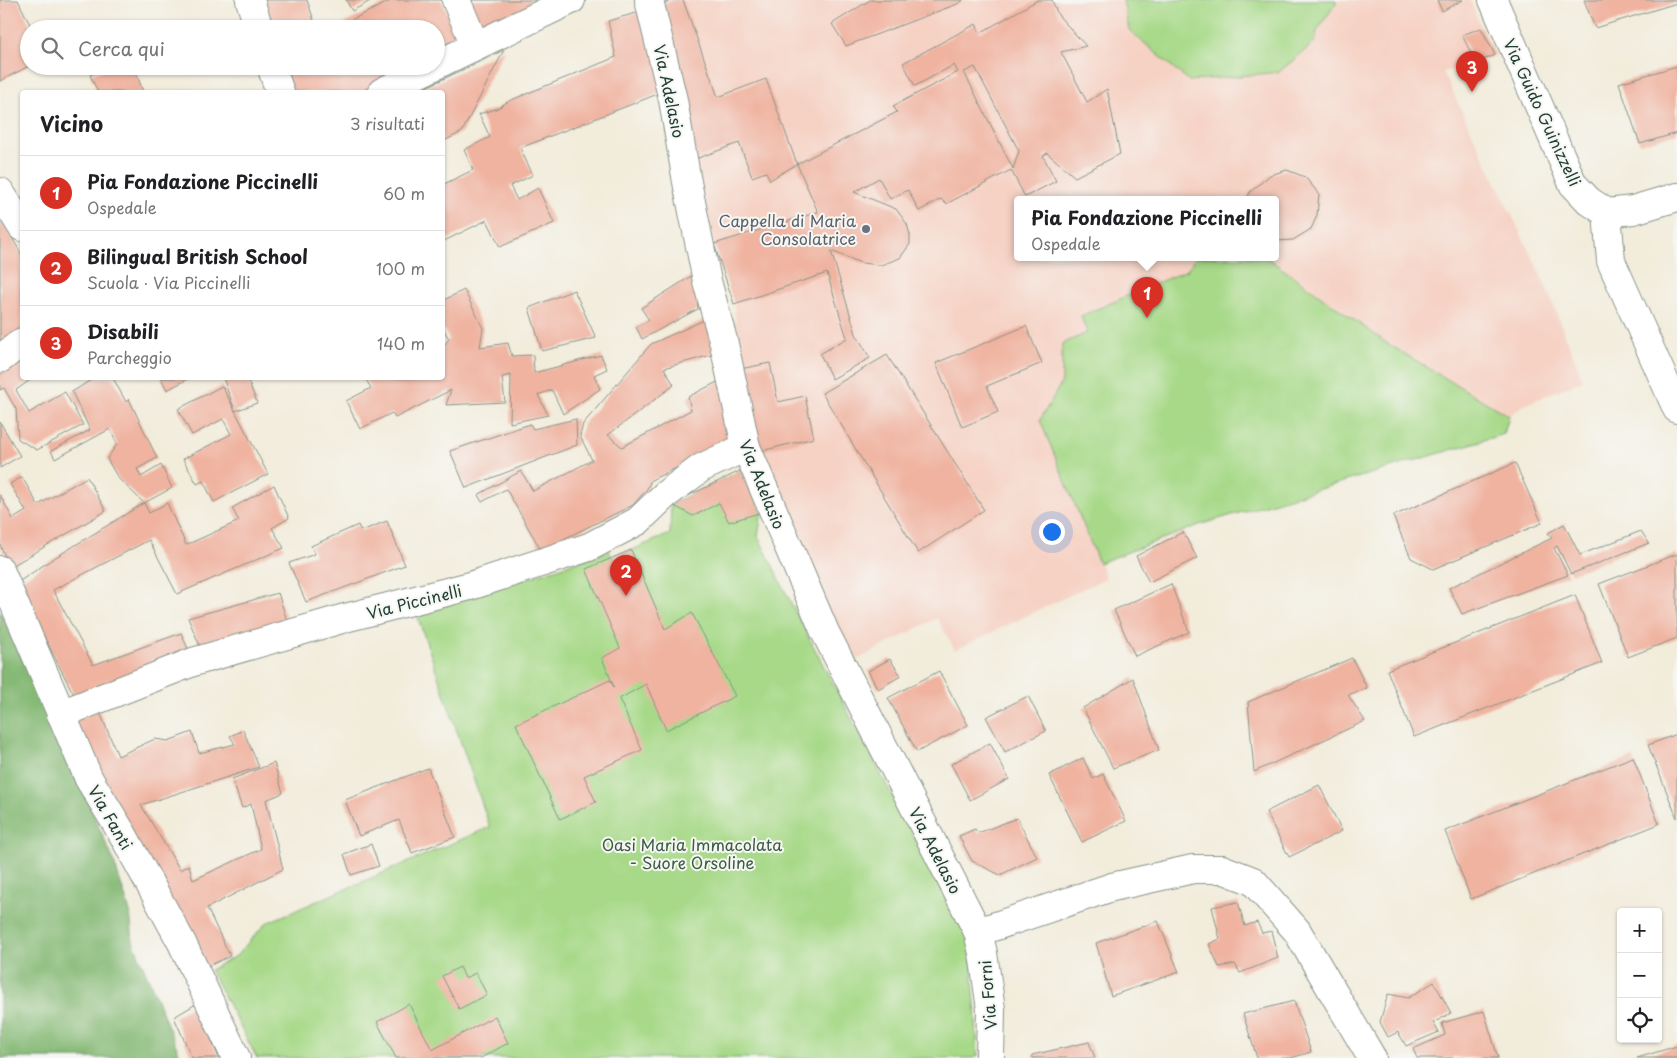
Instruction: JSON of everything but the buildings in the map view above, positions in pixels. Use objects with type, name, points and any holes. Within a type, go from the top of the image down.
[{"type":"street","points":[[250,0],[256,20]]},
{"type":"street","points":[[456,0],[475,45]]},
{"type":"street","points":[[445,61],[571,0]]},
{"type":"street","name":"Via Adelasio","points":[[649,0],[673,100],[707,281],[724,344],[746,447],[825,632],[978,932]]},
{"type":"street","name":"Via Guido Guinizzelli","points":[[1493,0],[1574,184],[1588,201],[1607,213]]},
{"type":"street","points":[[275,75],[279,90]]},
{"type":"street","points":[[386,90],[417,75]]},
{"type":"street","points":[[0,192],[20,223]]},
{"type":"street","points":[[1677,196],[1633,210],[1607,213],[1611,261],[1677,409]]},
{"type":"street","points":[[0,359],[20,344]]},
{"type":"street","name":"Via Piccinelli","points":[[61,714],[193,662],[345,618],[470,586],[589,548],[638,521],[665,495],[701,468],[746,447]]},
{"type":"street","name":"Via Fanti","points":[[0,570],[89,779],[122,833],[182,943],[236,1058]]},
{"type":"street","points":[[978,932],[1112,887],[1193,868],[1222,868],[1253,880],[1297,931],[1372,1058]]},
{"type":"street","name":"Via Forni","points":[[978,932],[991,1009],[990,1058]]},
{"type":"shaded area","points":[[673,0],[1470,0],[1481,28],[1495,55],[1476,63],[1443,72],[1544,282],[1583,380],[1524,405],[1509,416],[1504,434],[1202,524],[1100,563],[1106,578],[955,650],[937,618],[849,664],[794,556],[735,370],[737,333],[734,304],[714,244],[707,210],[690,161],[658,6]]},
{"type":"green space","points":[[1123,0],[1336,0],[1336,3],[1317,31],[1315,42],[1279,72],[1189,81],[1129,30]]},
{"type":"green space","points":[[1193,261],[1272,261],[1388,344],[1509,416],[1504,434],[1202,524],[1099,563],[1040,420],[1062,382],[1062,344],[1087,333],[1081,316],[1187,270]]},
{"type":"green space","name":"Oasi Maria Immacolata - Suore Orsoline","points":[[740,471],[762,512],[758,536],[800,621],[970,943],[978,1056],[974,1058],[257,1058],[210,970],[236,956],[266,923],[490,827],[417,615],[609,551],[612,558],[670,534],[671,504]]},
{"type":"green space","points":[[0,612],[43,703],[48,723],[73,769],[113,859],[130,912],[133,941],[181,1058],[0,1058]]},
{"type":"place","name":"Disabili","points":[[1472,92]]},
{"type":"place","name":"Cappella di Maria Consolatrice","points":[[866,229]]},
{"type":"place","name":"Pia Fondazione Piccinelli","points":[[1147,318]]},
{"type":"place","name":"Bilingual British School","points":[[626,596]]}]
